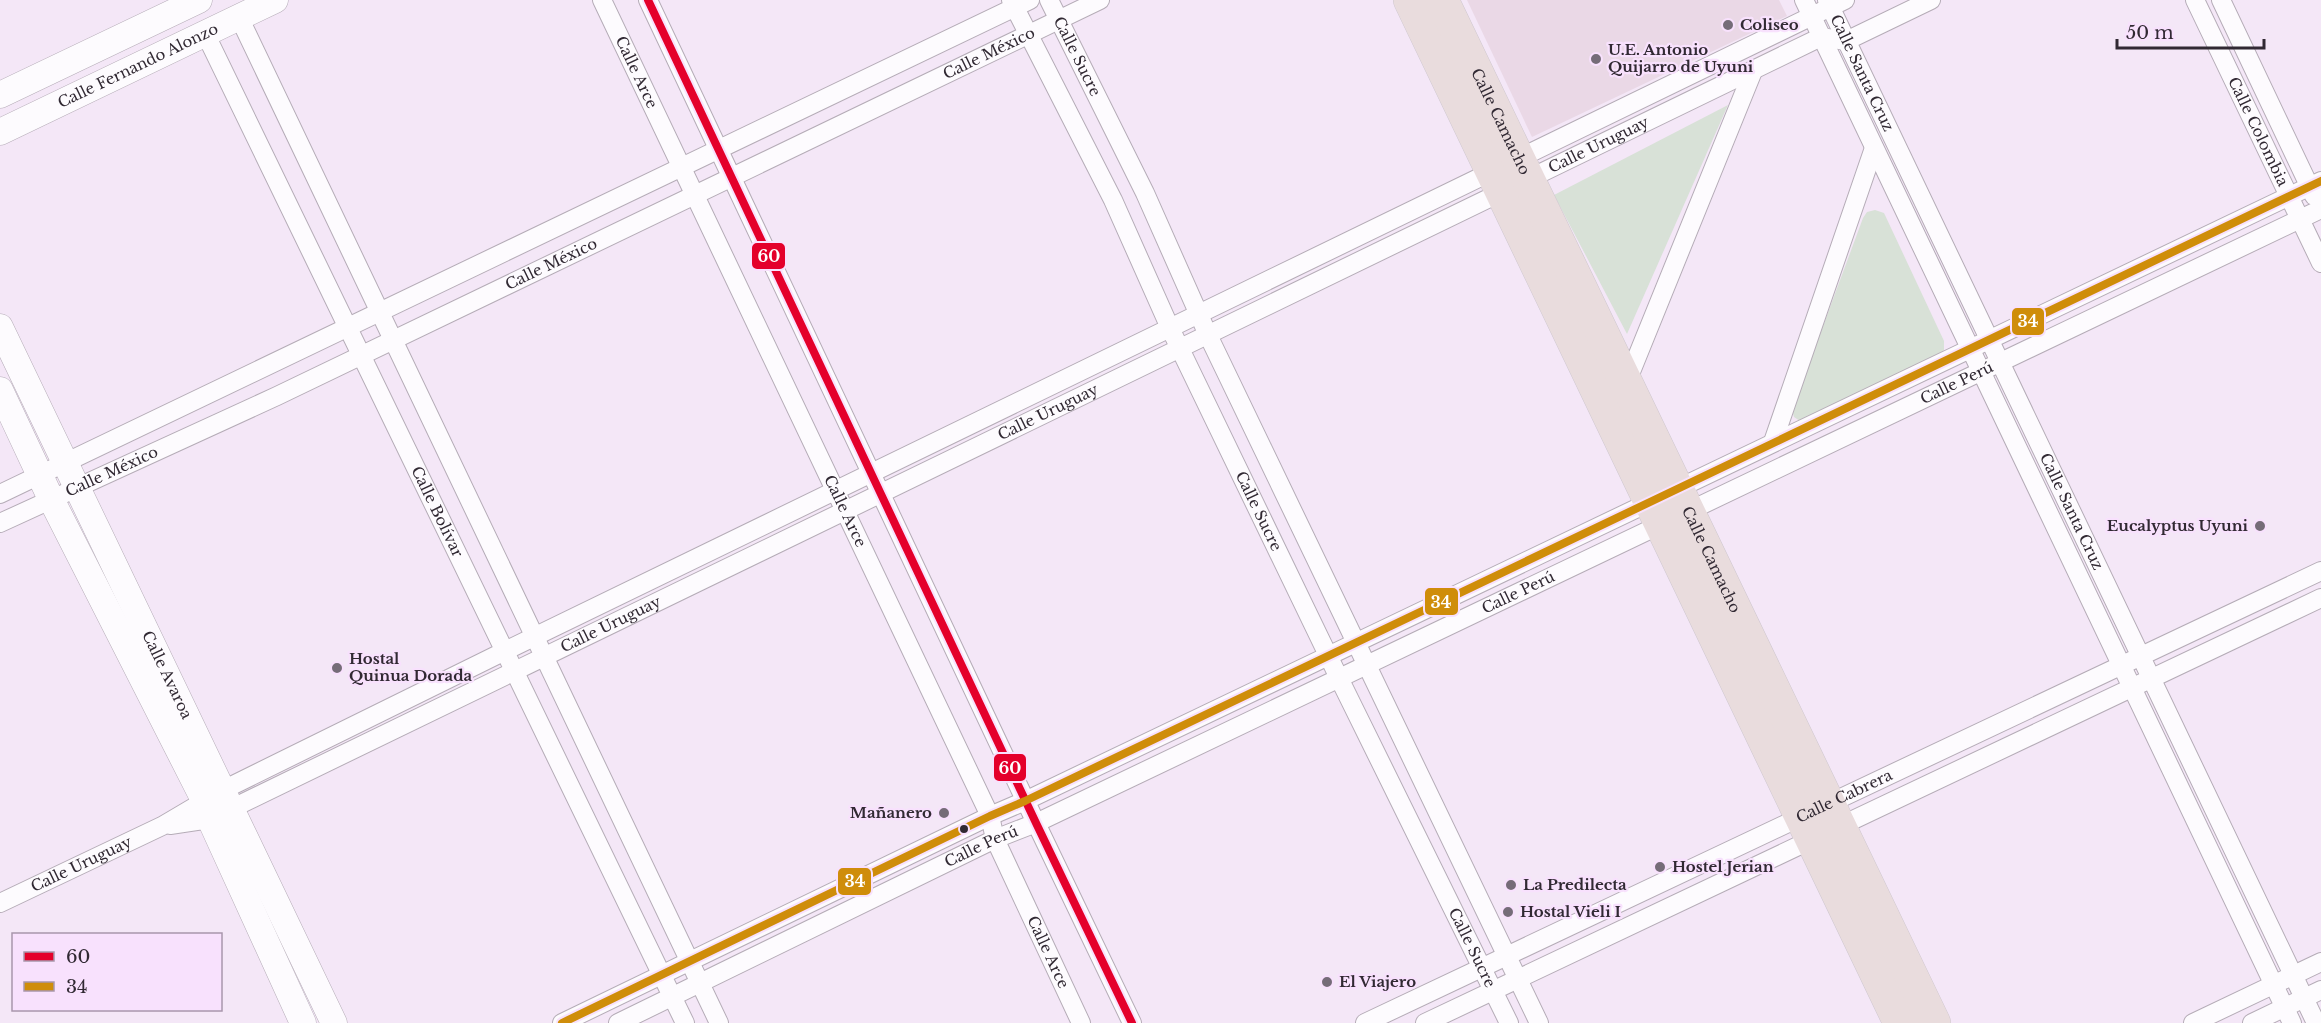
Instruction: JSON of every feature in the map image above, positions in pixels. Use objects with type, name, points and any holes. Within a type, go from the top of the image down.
[{"type":"highway","name":"Calle Camacho","points":[[1410,0],[1626,384],[1669,507]]},
{"type":"highway","name":"Calle Camacho","points":[[1442,0],[1510,176],[1820,822],[1934,1023]]},
{"type":"highway","name":"Calle Camacho","points":[[1820,822],[1899,1023]]},
{"type":"main road","name":"Calle Fernando Alonzo","points":[[0,132],[205,33],[235,9],[274,0]]},
{"type":"main road","name":"Calle Bolívar","points":[[193,1],[205,33]]},
{"type":"main road","points":[[0,95],[193,1]]},
{"type":"main road","name":"Calle Avaroa","points":[[0,327],[76,488],[217,804],[303,1023]]},
{"type":"main road","name":"Calle Avaroa","points":[[0,390],[51,499],[334,1023]]},
{"type":"street","name":"Calle Arce","points":[[602,0],[990,816],[995,839],[1081,1023]]},
{"type":"street","points":[[648,0],[1132,1023]]},
{"type":"street","name":"Calle Sucre","points":[[1050,0],[1146,193],[1199,314],[1539,1023]]},
{"type":"street","name":"Calle México","points":[[0,523],[361,356],[1100,0]]},
{"type":"street","points":[[1821,37],[1846,41],[1931,0]]},
{"type":"street","name":"Calle Colombia","points":[[2195,0],[2321,263]]},
{"type":"street","name":"Calle Colombia","points":[[2221,0],[2315,184],[2321,210]]},
{"type":"street","name":"Calle México","points":[[0,494],[719,149],[1019,2]]},
{"type":"street","name":"Calle Sucre","points":[[1019,2],[1028,34],[1113,200],[1170,328],[1509,1023]]},
{"type":"street","name":"Calle Uruguay","points":[[0,903],[162,826],[217,804],[544,657],[1209,335],[1510,176],[1808,8],[1834,2]]},
{"type":"street","name":"Calle Santa Cruz","points":[[1834,2],[1846,41],[2316,1023]]},
{"type":"street","name":"Calle Santa Cruz","points":[[1808,8],[2289,1015]]},
{"type":"street","points":[[235,9],[719,1023]]},
{"type":"street","name":"Calle Bolívar","points":[[205,33],[685,1023]]},
{"type":"street","name":"Calle Uruguay","points":[[217,804],[505,651],[1199,314],[1753,71],[1821,37]]},
{"type":"street","points":[[1626,384],[1753,71]]},
{"type":"street","points":[[1773,442],[1874,148]]},
{"type":"street","name":"Calle Perú","points":[[618,1023],[995,839],[1036,823],[1366,665],[1669,507],[1773,442],[2315,184]]},
{"type":"street","name":"Calle Perú","points":[[562,1023],[1355,643],[1981,371],[2321,210]]},
{"type":"street","name":"Calle Cabrera","points":[[1425,1023],[1518,978],[2122,665],[2321,571]]},
{"type":"street","name":"Calle Cabrera","points":[[1365,1023],[1508,956],[2132,688],[2321,598]]},
{"type":"street","points":[[2193,1023],[2321,962]]},
{"type":"street","points":[[2252,1023],[2289,1015],[2304,998],[2321,990]]},
{"type":"shaded area","name":"U.E. Antonio Quijarro de Uyuni","points":[[1467,0],[1779,0],[1787,16],[1532,137]]},
{"type":"shaded area","points":[[1728,105],[1627,334],[1554,195]]},
{"type":"shaded area","points":[[1875,210],[1884,213],[1944,341],[1944,350],[1939,356],[1800,421],[1794,417],[1792,410],[1863,218],[1867,212]]},
{"type":"transit line","name":"60","points":[[648,0],[1132,1023]]},
{"type":"transit line","name":"34","points":[[562,1023],[990,816],[2321,181]]},
{"type":"place","name":"Coliseo","points":[[1728,25]]},
{"type":"place","name":"U.E. Antonio Quijarro de Uyuni","points":[[1596,59]]},
{"type":"place","name":"Eucalyptus Uyuni","points":[[2260,526]]},
{"type":"place","name":"Hostal Quinua Dorada","points":[[337,668]]},
{"type":"place","name":"Mañanero","points":[[944,813]]},
{"type":"place","name":"Hostel Jerian","points":[[1660,867]]},
{"type":"place","name":"La Predilecta","points":[[1511,885]]},
{"type":"place","name":"Hostal Vieli I","points":[[1508,912]]},
{"type":"place","name":"El Viajero","points":[[1327,982]]}]
